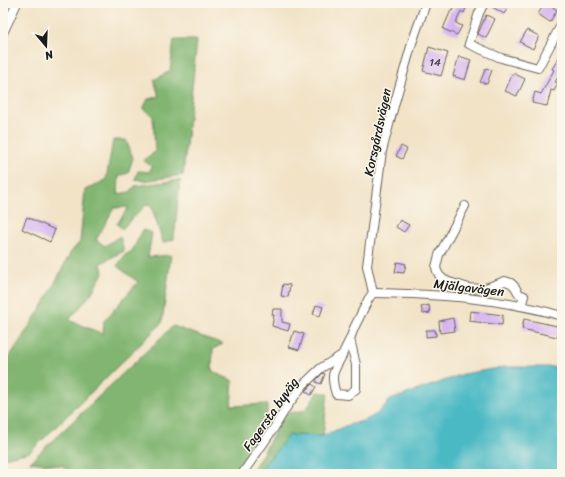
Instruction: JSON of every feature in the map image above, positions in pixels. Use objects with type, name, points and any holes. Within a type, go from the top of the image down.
[{"type":"street","points":[[3,33],[17,3]]},
{"type":"street","name":"Korsgårdsvägen","points":[[373,293],[367,266],[382,151],[412,43],[426,3]]},
{"type":"street","points":[[484,3],[479,13],[469,44],[501,58],[538,68],[562,23]]},
{"type":"street","points":[[465,206],[439,255],[436,267],[439,275],[449,282],[469,288],[489,288],[505,281],[511,283],[519,294],[524,296],[521,306]]},
{"type":"street","points":[[350,339],[356,365],[356,389],[348,395],[336,394],[333,384],[333,371],[369,298],[373,293]]},
{"type":"street","name":"Mjälgavägen","points":[[373,293],[416,293],[468,298],[521,306],[562,316]]},
{"type":"street","name":"Fagersta byväg","points":[[242,474],[303,385],[322,368],[342,355]]},
{"type":"green space","points":[[174,40],[197,40],[183,175],[144,181],[135,179],[138,171],[150,172],[151,166],[143,160],[155,152],[153,116],[143,109],[148,99],[158,97],[154,80],[170,71]]},
{"type":"green space","points":[[113,140],[126,140],[133,158],[128,173],[119,176],[118,194],[130,192],[135,186],[180,180],[174,239],[163,243],[151,205],[147,204],[122,229],[117,224],[129,207],[114,208],[96,240],[105,246],[120,236],[124,251],[101,263],[103,273],[91,294],[69,320],[103,334],[104,321],[138,282],[117,266],[125,255],[132,251],[143,230],[152,233],[148,257],[171,255],[162,323],[30,452],[3,458],[3,367],[45,302],[71,252],[80,242],[85,190],[106,180]]},
{"type":"green space","points":[[173,326],[223,344],[213,349],[212,371],[233,381],[231,406],[267,404],[267,417],[257,442],[236,474],[72,474],[63,466],[30,462]]},
{"type":"green space","points":[[317,392],[328,393],[323,436],[289,435],[257,474],[249,474],[259,460],[285,414],[306,410]]},
{"type":"water","points":[[505,367],[562,368],[562,474],[257,474],[289,435],[323,436],[345,426],[366,420],[378,413],[390,400],[463,374]]},
{"type":"building","points":[[457,3],[468,3],[464,13],[461,11],[456,23],[462,26],[457,35],[443,29],[451,10],[453,11]]},
{"type":"building","points":[[489,3],[511,3],[504,14],[489,5]]},
{"type":"building","points":[[545,3],[557,10],[550,22],[538,14]]},
{"type":"building","points":[[486,15],[495,19],[486,38],[478,34]]},
{"type":"building","points":[[527,30],[539,36],[533,49],[520,42]]},
{"type":"building","points":[[429,47],[448,53],[441,76],[423,71]]},
{"type":"building","points":[[562,52],[562,70],[555,82],[558,83],[554,91],[551,90],[547,106],[532,103],[535,92],[541,94],[554,70],[552,69]]},
{"type":"building","points":[[459,56],[471,60],[465,80],[453,76]]},
{"type":"building","points":[[486,68],[492,70],[487,84],[480,82]]},
{"type":"building","points":[[513,73],[525,79],[517,96],[505,91]]},
{"type":"building","points":[[401,146],[407,149],[402,159],[396,156]]},
{"type":"building","points":[[27,217],[55,230],[50,242],[22,229]]},
{"type":"building","points":[[400,220],[409,225],[404,232],[396,227]]},
{"type":"building","points":[[397,262],[406,264],[404,273],[395,272]]},
{"type":"building","points":[[283,284],[290,285],[288,297],[281,296]]},
{"type":"building","points":[[316,305],[323,307],[320,316],[313,314]]},
{"type":"building","points":[[429,305],[430,313],[423,314],[421,307]]},
{"type":"building","points":[[273,309],[282,309],[282,322],[290,324],[288,331],[272,326],[274,315],[272,315]]},
{"type":"building","points":[[470,311],[503,315],[502,325],[469,321]]},
{"type":"building","points":[[453,318],[455,331],[440,333],[439,321]]},
{"type":"building","points":[[524,319],[562,327],[561,338],[522,329]]},
{"type":"building","points":[[426,330],[435,330],[436,336],[426,337]]},
{"type":"building","points":[[294,331],[304,334],[299,350],[289,347]]},
{"type":"building","points":[[323,373],[325,374],[321,384],[316,382],[316,380]]},
{"type":"building","points":[[312,384],[316,387],[311,395],[305,391]]}]
